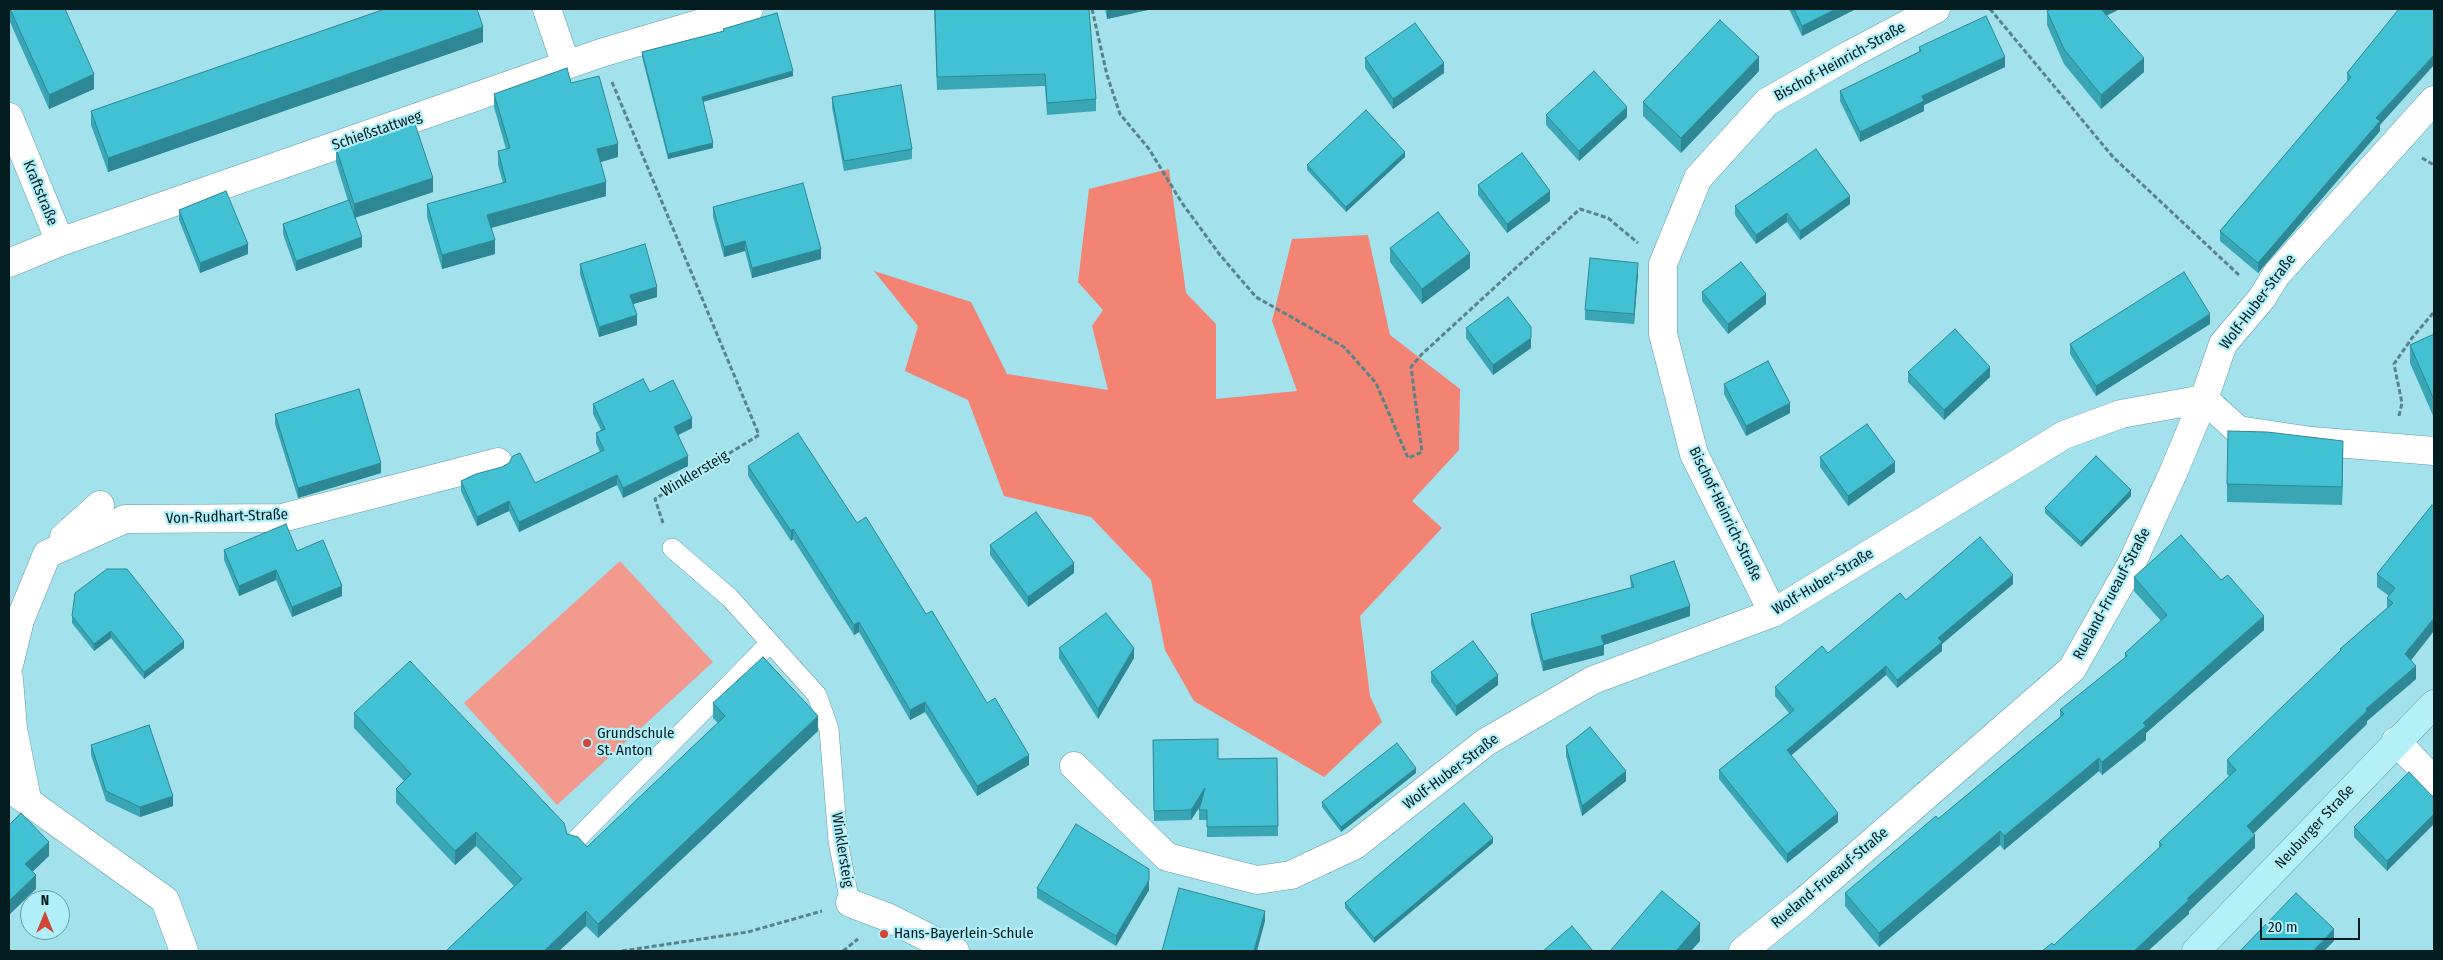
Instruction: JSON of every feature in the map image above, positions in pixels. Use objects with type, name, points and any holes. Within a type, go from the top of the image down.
[{"type":"street","points":[[547,9],[566,65]]},
{"type":"street","name":"Schießstattweg","points":[[9,263],[60,242],[566,65],[749,9]]},
{"type":"street","name":"Bischof-Heinrich-Straße","points":[[1773,613],[1694,454],[1663,334],[1663,264],[1698,178],[1767,102],[1851,54],[1936,9]]},
{"type":"street","name":"Wolf-Huber-Straße","points":[[1074,766],[1166,856],[1257,880],[1291,875],[1355,846],[1486,742],[1593,680],[1773,613],[2064,435],[2120,414],[2204,399],[2222,344],[2262,298],[2276,275],[2434,100]]},
{"type":"street","name":"Kraftstraße","points":[[9,117],[60,242]]},
{"type":"street","points":[[2204,399],[2238,430],[2311,441],[2434,451]]},
{"type":"street","name":"Rueland-Frueauf-Straße","points":[[1743,951],[1801,904],[2072,669],[2131,565],[2204,399]]},
{"type":"street","name":"Von-Rudhart-Straße","points":[[47,554],[125,519],[282,518],[498,462]]},
{"type":"street","points":[[9,666],[20,620],[47,554],[100,505]]},
{"type":"street","points":[[9,679],[18,793],[165,900],[184,951]]},
{"type":"street","name":"Neuburger Straße","points":[[2196,951],[2396,741],[2434,704]]},
{"type":"street","points":[[2396,741],[2434,781]]},
{"type":"street","points":[[850,903],[887,917],[955,951]]},
{"type":"lane","name":"Winklersteig","points":[[672,548],[730,598],[817,695],[829,729],[838,840],[850,903]]},
{"type":"lane","points":[[575,840],[770,643]]},
{"type":"path","points":[[1092,9],[1107,75],[1120,114],[1149,150],[1182,202],[1220,255],[1256,297],[1344,347],[1376,383],[1408,458],[1422,452],[1411,367],[1421,355],[1580,209],[1608,218],[1663,264]]},
{"type":"path","points":[[1990,9],[2113,157],[2262,298]]},
{"type":"path","name":"Winklersteig","points":[[601,53],[759,435],[655,499],[672,548]]},
{"type":"path","points":[[2382,447],[2397,428],[2402,403],[2394,364],[2412,338],[2434,312]]},
{"type":"path","points":[[622,951],[748,932],[850,903]]},
{"type":"shaded area","points":[[1169,169],[1186,293],[1216,324],[1216,399],[1297,391],[1272,321],[1292,239],[1368,235],[1390,335],[1460,389],[1459,450],[1412,501],[1442,528],[1360,616],[1370,696],[1382,722],[1324,777],[1194,701],[1165,650],[1151,580],[1091,517],[1004,496],[968,400],[905,371],[918,326],[874,271],[971,302],[1007,374],[1108,390],[1092,326],[1103,310],[1078,282],[1089,189]]},
{"type":"shaded area","points":[[620,561],[713,662],[557,805],[464,703]]},
{"type":"building","points":[[10,9],[65,9],[94,74],[49,95]]},
{"type":"building","points":[[385,9],[477,9],[483,27],[108,158],[91,111]]},
{"type":"building","points":[[935,9],[1089,9],[1096,99],[1047,103],[1045,74],[937,77]]},
{"type":"building","points":[[1794,9],[1836,9],[1802,26]]},
{"type":"building","points":[[2051,9],[2101,9],[2144,58],[2101,95],[2064,49],[2047,11]]},
{"type":"building","points":[[2399,9],[2434,9],[2434,55],[2376,118],[2380,121],[2258,263],[2220,231],[2351,77],[2347,73]]},
{"type":"building","points":[[777,13],[793,71],[702,97],[713,143],[668,154],[642,52],[724,31],[723,29]]},
{"type":"building","points":[[1986,16],[2005,57],[1922,96],[1924,101],[1860,132],[1840,91],[1921,51],[1919,47]]},
{"type":"building","points":[[1720,20],[1759,57],[1681,138],[1643,102]]},
{"type":"building","points":[[1415,23],[1444,63],[1393,99],[1365,58]]},
{"type":"building","points":[[567,68],[571,83],[599,76],[618,144],[597,149],[606,182],[487,215],[495,240],[442,255],[427,204],[506,182],[498,151],[510,148],[494,94]]},
{"type":"building","points":[[1594,71],[1627,107],[1579,151],[1546,115]]},
{"type":"building","points":[[901,85],[912,149],[844,161],[832,97]]},
{"type":"building","points":[[1366,110],[1405,152],[1346,207],[1307,165]]},
{"type":"building","points":[[414,121],[433,178],[354,204],[336,148]]},
{"type":"building","points":[[1816,149],[1850,196],[1800,231],[1787,213],[1756,235],[1735,206]]},
{"type":"building","points":[[1522,153],[1550,191],[1507,224],[1478,185]]},
{"type":"building","points":[[803,183],[821,249],[752,268],[745,241],[724,247],[713,207]]},
{"type":"building","points":[[226,191],[248,244],[200,263],[179,210]]},
{"type":"building","points":[[349,200],[362,237],[296,261],[283,224]]},
{"type":"building","points":[[1438,212],[1470,253],[1422,289],[1390,248]]},
{"type":"building","points":[[645,244],[657,287],[630,295],[637,315],[599,327],[580,264]]},
{"type":"building","points":[[1590,258],[1638,263],[1634,314],[1585,310]]},
{"type":"building","points":[[1741,262],[1766,294],[1728,324],[1702,292]]},
{"type":"building","points":[[2184,272],[2210,314],[2096,386],[2070,344]]},
{"type":"building","points":[[1508,297],[1531,327],[1531,338],[1493,365],[1466,328]]},
{"type":"building","points":[[1955,329],[1990,367],[1944,410],[1908,372]]},
{"type":"building","points":[[2434,334],[2434,400],[2410,345]]},
{"type":"building","points":[[1768,361],[1790,403],[1746,426],[1724,384]]},
{"type":"building","points":[[643,379],[650,392],[673,380],[692,418],[674,427],[688,456],[623,488],[617,475],[519,522],[509,501],[477,517],[461,481],[476,474],[502,467],[509,463],[513,456],[520,453],[535,483],[604,450],[596,433],[605,429],[593,404]]},
{"type":"building","points":[[359,389],[381,463],[298,488],[275,414]]},
{"type":"building","points":[[1867,424],[1895,462],[1848,496],[1820,457]]},
{"type":"building","points":[[2228,431],[2267,432],[2343,441],[2342,487],[2227,484]]},
{"type":"building","points":[[798,433],[857,523],[866,517],[926,614],[932,611],[987,703],[995,698],[1029,755],[977,786],[925,702],[910,710],[859,622],[854,625],[793,529],[791,531],[748,466]]},
{"type":"building","points":[[2096,456],[2131,490],[2081,542],[2045,508]]},
{"type":"building","points":[[2432,505],[2434,507],[2434,618],[2405,654],[2416,666],[2366,709],[2367,711],[2247,826],[2255,835],[2134,951],[2042,951],[2052,943],[2054,945],[2162,845],[2159,842],[2236,770],[2227,760],[2340,649],[2393,603],[2387,598],[2395,588],[2377,574]]},
{"type":"building","points":[[1036,512],[1074,563],[1028,597],[990,545]]},
{"type":"building","points":[[286,524],[297,551],[323,540],[342,586],[292,607],[276,570],[239,586],[224,550]]},
{"type":"building","points":[[2181,535],[2221,580],[2228,575],[2264,616],[2143,723],[2146,726],[2102,762],[2099,758],[2004,836],[2000,831],[1879,933],[1845,893],[1936,816],[1938,819],[2064,714],[2060,710],[2127,656],[2125,653],[2167,615],[2134,577]]},
{"type":"building","points":[[1980,537],[2013,575],[1938,638],[1942,642],[1897,680],[1886,666],[1787,750],[1838,813],[1787,854],[1719,770],[1794,710],[1775,687],[1822,646],[1828,653],[1900,593],[1906,600]]},
{"type":"building","points":[[1674,561],[1690,606],[1601,636],[1604,645],[1543,661],[1531,614],[1634,587],[1630,576]]},
{"type":"building","points":[[107,569],[127,569],[184,641],[144,672],[111,631],[94,644],[72,616],[75,593]]},
{"type":"building","points":[[1106,613],[1134,648],[1098,709],[1059,648]]},
{"type":"building","points":[[1473,641],[1498,675],[1456,706],[1431,672]]},
{"type":"building","points":[[763,657],[818,716],[598,924],[586,911],[544,951],[446,951],[522,879],[476,832],[455,851],[396,789],[411,774],[354,713],[410,661],[564,823],[567,834],[578,837],[587,847],[725,716],[713,703]]},
{"type":"building","points":[[149,725],[173,796],[140,807],[106,791],[91,745]]},
{"type":"building","points":[[1590,727],[1626,771],[1582,806],[1566,746]]},
{"type":"building","points":[[1218,739],[1218,759],[1277,758],[1278,826],[1207,827],[1207,810],[1199,810],[1205,788],[1191,810],[1154,811],[1153,740]]},
{"type":"building","points":[[1397,743],[1416,768],[1341,827],[1322,802]]},
{"type":"building","points":[[2409,772],[2434,798],[2434,814],[2387,861],[2354,827]]},
{"type":"building","points":[[1464,803],[1493,838],[1374,938],[1345,903]]},
{"type":"building","points":[[21,813],[49,842],[25,864],[36,875],[9,901],[9,825]]},
{"type":"building","points":[[1076,824],[1149,869],[1149,880],[1116,936],[1037,888]]},
{"type":"building","points":[[1179,888],[1265,911],[1254,951],[1162,951]]},
{"type":"building","points":[[1662,891],[1700,923],[1676,951],[1610,951]]},
{"type":"building","points":[[2296,893],[2334,929],[2313,951],[2240,951]]},
{"type":"building","points":[[1572,926],[1593,951],[1543,951]]},
{"type":"place","name":"Grundschule St. Anton","points":[[587,743]]},
{"type":"place","name":"Hans-Bayerlein-Schule","points":[[884,934]]}]
